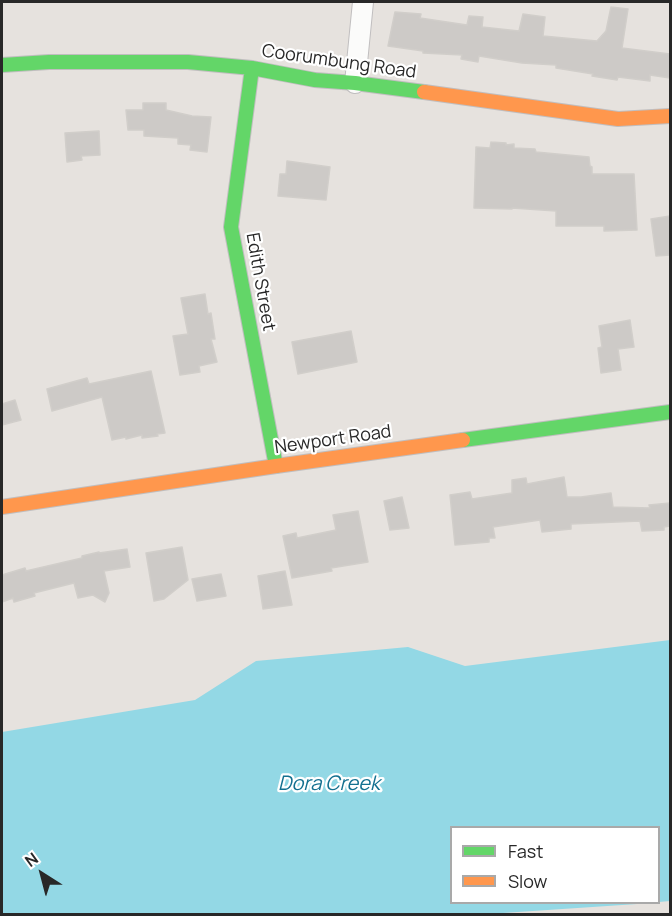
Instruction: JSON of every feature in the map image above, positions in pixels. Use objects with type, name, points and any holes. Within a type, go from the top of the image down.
[{"type":"street","points":[[355,83],[363,2]]},
{"type":"street","name":"Coorumbung Road","points":[[2,65],[49,62],[188,62],[252,68],[315,80],[355,83],[618,119],[670,116]]},
{"type":"street","name":"Edith Street","points":[[252,68],[231,227],[276,466]]},
{"type":"street","name":"Newport Road","points":[[2,507],[276,466],[670,412]]},
{"type":"water","name":"Dora Creek","points":[[670,640],[670,901],[660,902],[660,826],[450,826],[450,904],[637,904],[488,914],[2,914],[2,732],[195,700],[256,661],[408,647],[465,666]]},
{"type":"building","points":[[611,7],[628,9],[622,48],[670,54],[670,78],[650,75],[650,81],[618,77],[617,80],[556,68],[556,65],[522,63],[479,56],[478,62],[461,59],[462,55],[423,53],[423,51],[388,46],[395,12],[421,14],[420,18],[467,25],[469,16],[483,17],[482,27],[519,31],[523,14],[545,17],[543,36],[597,41],[606,31]]},
{"type":"building","points":[[143,103],[166,103],[166,110],[192,116],[211,117],[207,152],[190,150],[191,145],[178,144],[178,138],[144,136],[144,130],[128,130],[126,110],[143,110]]},
{"type":"building","points":[[99,131],[100,155],[81,156],[82,160],[67,162],[65,133]]},
{"type":"building","points":[[491,142],[514,144],[514,148],[535,149],[536,152],[589,157],[592,174],[634,174],[637,230],[604,231],[604,226],[556,226],[556,211],[474,208],[476,147],[490,148]]},
{"type":"building","points":[[287,161],[330,167],[326,200],[278,196],[280,174],[286,174]]},
{"type":"building","points":[[670,216],[670,255],[656,256],[651,219]]},
{"type":"building","points":[[205,294],[208,314],[211,313],[215,339],[211,339],[217,362],[199,366],[200,372],[180,375],[173,336],[188,334],[181,298]]},
{"type":"building","points":[[630,320],[634,347],[618,349],[621,370],[601,373],[598,348],[602,347],[599,326]]},
{"type":"building","points":[[351,331],[357,362],[298,374],[292,342]]},
{"type":"building","points":[[151,371],[165,433],[157,434],[158,436],[142,438],[142,435],[112,440],[102,397],[52,411],[47,389],[87,378],[89,384]]},
{"type":"building","points":[[15,400],[21,420],[2,425],[2,404]]},
{"type":"building","points":[[564,477],[567,497],[611,493],[613,507],[650,508],[649,505],[670,503],[670,526],[664,527],[664,530],[642,531],[640,521],[571,524],[571,529],[542,532],[540,520],[493,527],[495,538],[489,538],[489,542],[455,545],[450,495],[470,492],[472,499],[512,493],[512,480],[526,478],[527,484]]},
{"type":"building","points":[[402,497],[409,528],[390,530],[384,501]]},
{"type":"building","points":[[358,511],[368,562],[292,578],[283,536],[296,533],[297,538],[336,530],[333,515]]},
{"type":"building","points":[[182,547],[188,580],[164,599],[154,601],[146,553]]},
{"type":"building","points":[[127,549],[130,567],[104,571],[109,593],[105,602],[93,595],[78,598],[74,583],[34,593],[35,596],[14,602],[13,598],[2,602],[2,575],[25,568],[26,571],[82,558],[82,556],[99,552]]},
{"type":"building","points":[[285,571],[292,605],[263,609],[258,576]]},
{"type":"building","points":[[221,574],[226,596],[197,601],[192,579]]},
{"type":"traffic: fast","points":[[2,65],[49,62],[188,62],[252,68],[315,80],[424,92]]},
{"type":"traffic: fast","points":[[252,68],[231,227],[276,466]]},
{"type":"traffic: fast","points":[[463,440],[670,412]]},
{"type":"traffic: slow","points":[[424,92],[618,119],[670,116]]},
{"type":"traffic: slow","points":[[2,507],[463,440]]}]
